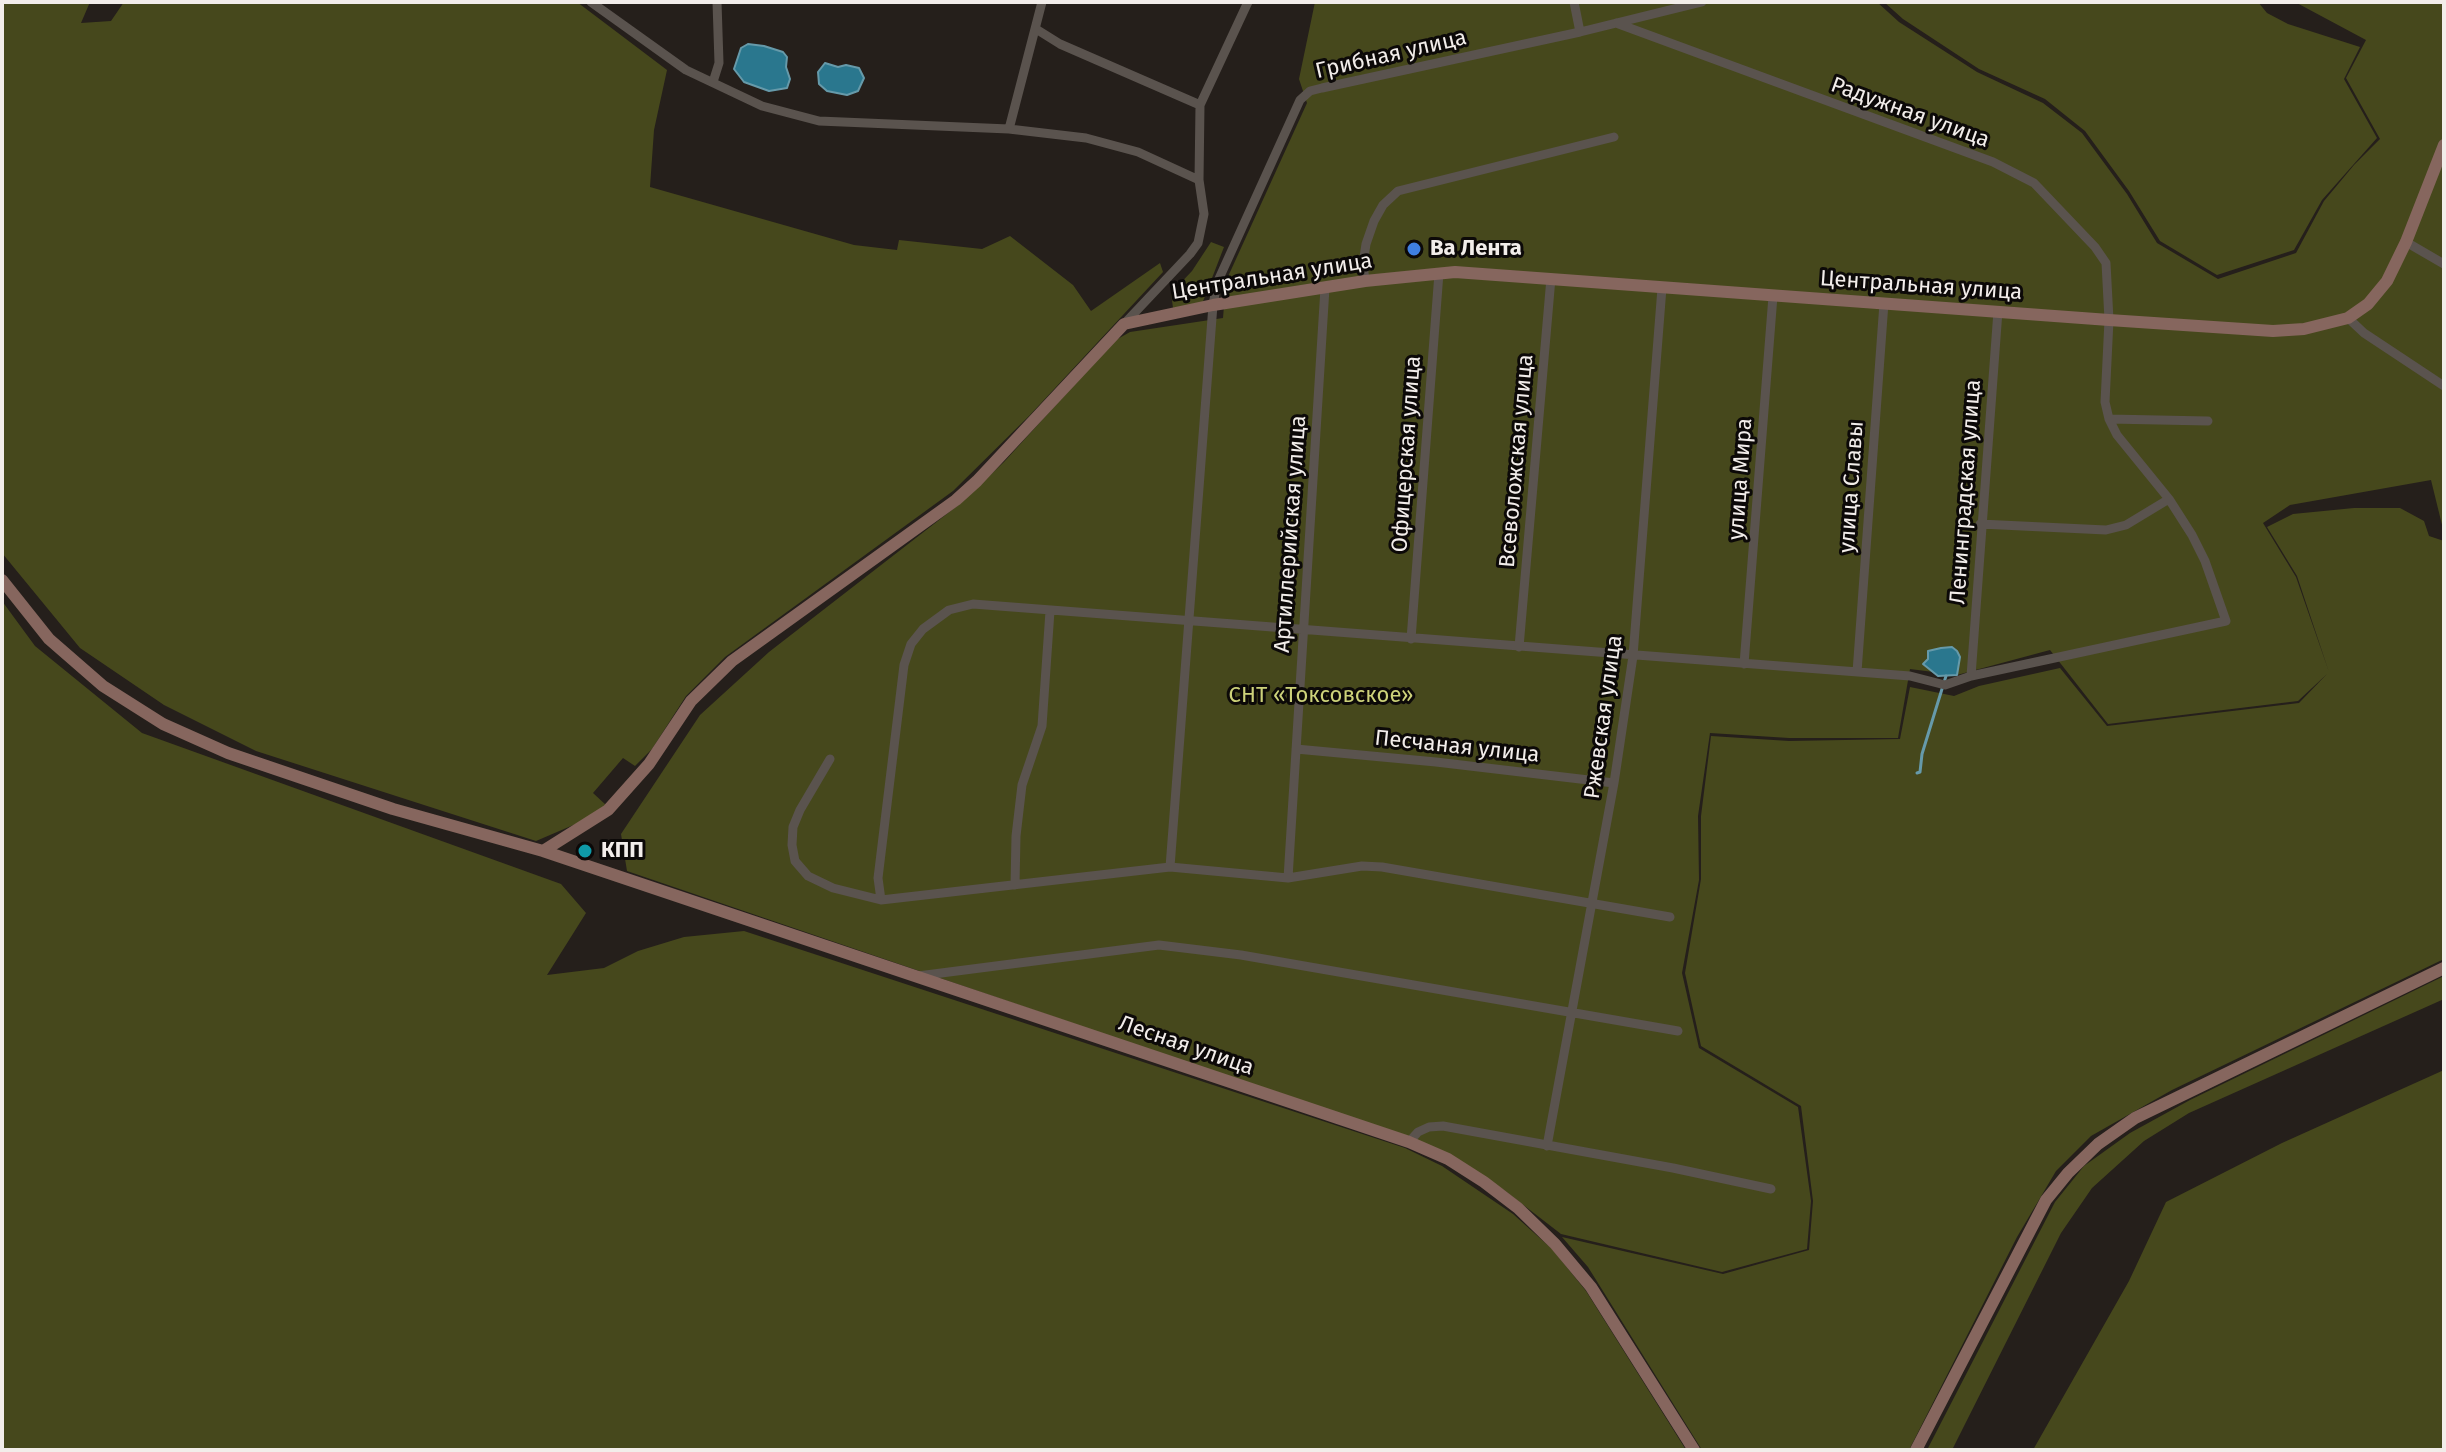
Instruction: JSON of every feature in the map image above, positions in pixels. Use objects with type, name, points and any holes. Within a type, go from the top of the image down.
[{"type":"street","points":[[591,2],[686,70],[762,106],[819,121],[1009,129],[1086,138],[1125,149],[1199,180]]},
{"type":"street","points":[[713,82],[719,63],[717,2]]},
{"type":"street","points":[[1009,129],[1042,2]]},
{"type":"street","points":[[543,851],[608,810],[649,764],[691,701],[732,661],[956,500],[977,481],[1190,254],[1198,243],[1204,214],[1199,180],[1200,105],[1248,2]]},
{"type":"street","points":[[1574,2],[1580,32]]},
{"type":"street","name":"Грибная улица","points":[[1213,305],[1217,283],[1300,100],[1310,91],[1702,2]]},
{"type":"street","name":"Радужная улица","points":[[1616,23],[1993,162],[2034,183],[2095,247],[2106,263],[2109,320],[2105,402],[2109,419]]},
{"type":"street","points":[[1036,29],[1060,44],[1200,105]]},
{"type":"street","points":[[1365,281],[1363,264],[1374,221],[1383,205],[1398,191],[1614,137]]},
{"type":"street","name":"Центральная улица","points":[[1124,324],[1213,305],[1365,281],[1439,273],[1551,278],[2273,331],[2304,329],[2348,318],[2368,304],[2387,281],[2406,242],[2444,145]]},
{"type":"street","points":[[2406,242],[2444,264]]},
{"type":"street","name":"Офицерская улица","points":[[1411,639],[1439,273]]},
{"type":"street","name":"Всеволожская улица","points":[[1519,647],[1551,278]]},
{"type":"street","name":"Артиллерийская улица","points":[[1288,878],[1325,288]]},
{"type":"street","name":"Ржевская улица","points":[[1547,1146],[1614,783],[1633,656],[1662,288]]},
{"type":"street","name":"улица Мира","points":[[1744,664],[1773,296]]},
{"type":"street","name":"улица Славы","points":[[1857,672],[1884,303]]},
{"type":"street","points":[[1170,867],[1213,305]]},
{"type":"street","name":"Ленинградская улица","points":[[1971,676],[1998,311]]},
{"type":"street","points":[[2348,318],[2364,333],[2444,386]]},
{"type":"street","points":[[881,900],[878,878],[904,665],[911,644],[923,629],[949,610],[973,604],[1910,676],[1945,685],[1971,676],[2226,621],[2205,561],[2169,499],[2117,435],[2109,419],[2208,421]]},
{"type":"street","points":[[1980,524],[2106,530],[2126,525],[2169,499]]},
{"type":"street","name":"Лесная улица","points":[[2,580],[49,639],[103,686],[163,724],[228,753],[393,809],[543,851],[1409,1142],[1448,1159],[1518,1208],[1555,1244],[1591,1287],[1694,1450]]},
{"type":"street","points":[[1015,885],[1016,836],[1022,785],[1042,726],[1050,611]]},
{"type":"street","name":"Песчаная улица","points":[[1296,749],[1614,783]]},
{"type":"street","points":[[830,759],[793,827],[795,861],[808,876],[833,888],[881,900],[1170,867],[1288,878],[1362,866],[1670,917]]},
{"type":"street","points":[[918,977],[950,970],[1159,945],[1241,955],[1678,1031]]},
{"type":"street","points":[[1916,1450],[2046,1200],[2098,1144],[2135,1118],[2444,968]]},
{"type":"street","points":[[1409,1142],[1418,1132],[1443,1126],[1771,1189]]},
{"type":"green space","points":[[2,2],[90,2],[81,23],[111,21],[124,2],[577,2],[667,70],[654,130],[650,187],[854,245],[897,250],[899,240],[982,249],[1010,236],[1073,285],[1091,311],[1160,263],[1163,272],[1029,416],[953,491],[725,657],[686,696],[652,749],[635,766],[623,758],[593,793],[606,805],[585,820],[536,841],[256,751],[164,705],[80,648],[2,553]]},
{"type":"green space","name":"СНТ «Токсовское»","points":[[1315,2],[1877,2],[1899,22],[1977,72],[2043,103],[2082,133],[2127,194],[2157,243],[2218,279],[2296,253],[2324,201],[2380,139],[2346,78],[2366,40],[2295,2],[2444,2],[2444,533],[2431,480],[2290,505],[2263,523],[2296,577],[2329,672],[2297,576],[2267,527],[2293,514],[2354,508],[2400,508],[2424,521],[2429,536],[2444,541],[2444,959],[2172,1090],[2091,1136],[2056,1171],[2017,1237],[1909,1450],[1702,1450],[1588,1267],[1562,1237],[1723,1274],[1809,1250],[1813,1201],[1801,1106],[1701,1046],[1685,973],[1701,879],[1701,816],[1711,736],[1789,741],[1900,739],[1910,687],[1954,696],[1979,686],[2060,668],[2107,726],[2299,703],[2327,674],[2298,701],[2108,724],[2050,650],[1957,675],[1910,669],[1898,738],[1789,738],[1710,733],[1698,816],[1699,880],[1682,973],[1699,1048],[1798,1107],[1811,1201],[1807,1249],[1722,1272],[1561,1234],[1504,1190],[1408,1138],[627,871],[621,834],[700,715],[769,652],[961,503],[1004,462],[1114,341],[1130,332],[1223,318],[1226,281],[1307,103],[1299,79]]},
{"type":"green space","points":[[1884,2],[2258,2],[2267,13],[2288,24],[2360,47],[2344,79],[2377,138],[2322,200],[2294,250],[2217,275],[2160,241],[2129,191],[2085,131],[2045,99],[1979,69],[1903,19]]},
{"type":"green space","points":[[1211,242],[1224,247],[1202,304],[1173,308],[1171,293],[1192,271]]},
{"type":"green space","points":[[2,601],[35,646],[142,733],[561,884],[586,913],[547,975],[604,968],[638,951],[684,937],[744,931],[1405,1148],[1442,1166],[1513,1214],[1552,1249],[1586,1291],[1686,1450],[2,1450]]},
{"type":"green space","points":[[2444,976],[2444,999],[2189,1113],[2144,1141],[2092,1188],[2061,1233],[1952,1450],[1927,1450],[2055,1202],[2084,1166],[2130,1133],[2190,1100]]},
{"type":"green space","points":[[2444,1070],[2444,1450],[2033,1450],[2129,1281],[2166,1202],[2282,1143]]},
{"type":"water","points":[[748,44],[783,52],[787,57],[790,79],[787,88],[769,91],[744,82],[734,69],[741,48]]},
{"type":"water","points":[[825,63],[859,68],[864,78],[858,91],[847,95],[827,91],[819,84],[818,72]]},
{"type":"water","points":[[1952,647],[1957,651],[1960,657],[1957,675],[1938,676],[1923,664],[1928,659],[1928,651]]},
{"type":"waterway","points":[[1917,773],[1920,772],[1922,754],[1946,676]]},
{"type":"place","name":"Ва Лента","points":[[1414,249]]},
{"type":"place","name":"КПП","points":[[585,851]]}]
